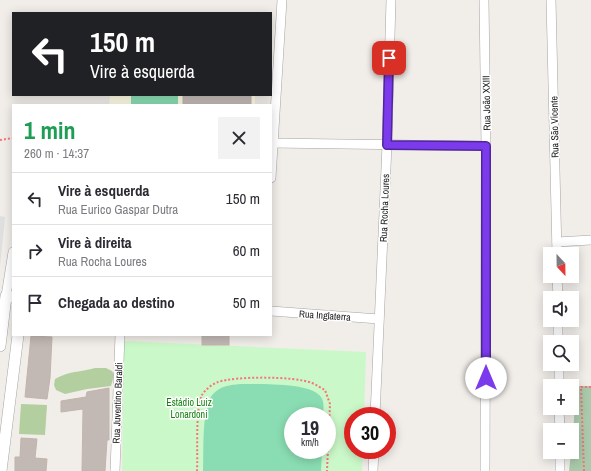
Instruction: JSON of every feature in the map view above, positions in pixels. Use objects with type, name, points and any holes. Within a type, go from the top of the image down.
[{"type":"street","points":[[282,0],[272,143],[486,146]]},
{"type":"street","name":"Rua Rocha Loures","points":[[375,407],[387,145],[391,0]]},
{"type":"street","name":"Rua João XXIII","points":[[484,0],[486,146],[485,471]]},
{"type":"street","name":"Rua São Vicente","points":[[551,0],[557,247]]},
{"type":"street","points":[[557,242],[591,240]]},
{"type":"street","points":[[0,346],[10,297],[12,267]]},
{"type":"street","name":"Rua Inglaterra","points":[[272,311],[379,319]]},
{"type":"street","points":[[1,471],[4,419],[18,336]]},
{"type":"street","name":"Rua Juventino Baraldi","points":[[115,471],[120,336]]},
{"type":"street","points":[[373,471],[374,459]]},
{"type":"street","points":[[560,459],[560,471]]},
{"type":"path","points":[[0,140],[12,138]]},
{"type":"path","points":[[197,471],[198,417],[200,401],[203,394],[218,382],[232,379],[251,378],[293,379],[311,383],[325,390],[330,404],[327,471]]},
{"type":"path","points":[[584,471],[581,387],[591,387]]},
{"type":"shaded area","points":[[110,96],[255,96],[255,104],[109,104]]},
{"type":"shaded area","points":[[0,216],[5,217],[0,267]]},
{"type":"green space","points":[[131,96],[178,96],[178,104],[131,104]]},
{"type":"green space","name":"Estádio Luiz Lonardoni","points":[[124,341],[366,352],[364,407],[344,407],[344,459],[363,459],[362,471],[122,471]]},
{"type":"green space","points":[[95,368],[106,368],[112,371],[114,375],[111,386],[65,394],[56,390],[54,385],[55,379],[60,376]]},
{"type":"green space","points":[[229,385],[284,385],[296,386],[316,392],[322,399],[323,407],[284,407],[284,459],[322,459],[321,471],[203,471],[203,441],[207,407],[214,393]]},
{"type":"green space","points":[[579,386],[591,386],[591,471],[569,471],[570,459],[579,459],[579,423],[574,423],[574,415],[579,415]]},
{"type":"green space","points":[[21,404],[47,405],[45,435],[19,434]]},
{"type":"building","points":[[183,96],[251,96],[251,104],[183,104]]},
{"type":"building","points":[[31,336],[52,337],[50,378],[47,399],[25,397]]},
{"type":"building","points":[[202,336],[229,336],[229,345],[202,345]]},
{"type":"building","points":[[109,388],[109,440],[107,440],[105,471],[82,471],[83,409],[61,412],[61,401],[86,397],[87,392]]},
{"type":"building","points":[[21,438],[37,439],[35,458],[47,459],[46,471],[15,471],[15,457],[20,457]]},
{"type":"route","points":[[389,58],[387,145],[486,146],[486,378]]}]
